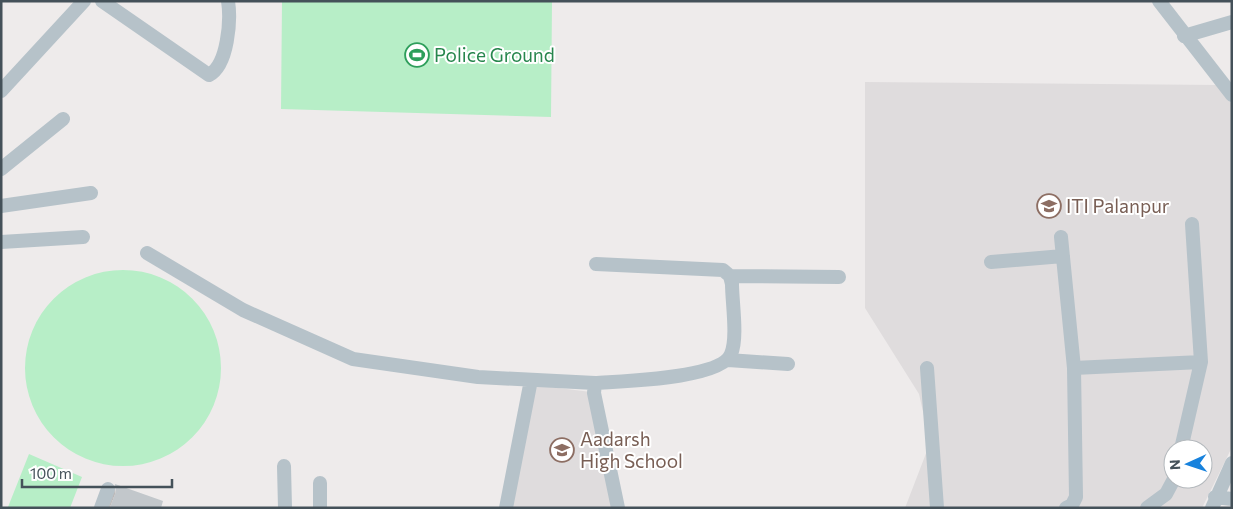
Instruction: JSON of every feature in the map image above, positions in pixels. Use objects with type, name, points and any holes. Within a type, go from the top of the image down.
[{"type":"street","points":[[1,91],[84,1]]},
{"type":"street","points":[[102,1],[209,75],[214,72],[222,61],[226,46],[228,1]]},
{"type":"street","points":[[1158,1],[1232,95]]},
{"type":"street","points":[[1184,36],[1232,22]]},
{"type":"street","points":[[1,69],[12,79]]},
{"type":"street","points":[[1,169],[63,119]]},
{"type":"street","points":[[1,206],[91,192]]},
{"type":"street","points":[[1183,439],[1201,362],[1192,224]]},
{"type":"street","points":[[1,242],[83,237]]},
{"type":"street","points":[[1061,237],[1074,368],[1076,497],[1073,507]]},
{"type":"street","points":[[146,253],[243,310],[353,359],[478,377],[595,383],[677,377],[728,360],[788,364]]},
{"type":"street","points":[[991,262],[1063,256]]},
{"type":"street","points":[[596,264],[722,270],[730,276],[839,277]]},
{"type":"street","points":[[728,360],[732,352],[733,342],[732,284],[730,276]]},
{"type":"street","points":[[1074,368],[1201,362]]},
{"type":"street","points":[[927,368],[937,508]]},
{"type":"street","points":[[506,508],[531,380]]},
{"type":"street","points":[[595,383],[594,393],[618,508]]},
{"type":"street","points":[[1213,502],[1232,463]]},
{"type":"street","points":[[284,466],[285,508]]},
{"type":"street","points":[[320,483],[320,508]]},
{"type":"street","points":[[101,508],[108,489]]},
{"type":"street","points":[[1147,508],[1166,494],[1169,489]]},
{"type":"street","points":[[1213,502],[1232,499]]},
{"type":"shaded area","name":"ITI Palanpur","points":[[865,82],[1218,85],[1232,104],[1232,447],[1213,486],[1213,439],[1163,439],[1163,489],[1211,489],[1202,508],[905,508],[930,443],[919,394],[865,308]]},
{"type":"shaded area","name":"Aadarsh High School","points":[[534,385],[591,392],[614,508],[508,508]]},
{"type":"green space","name":"Police Ground","points":[[282,1],[552,1],[551,117],[281,109]]},
{"type":"green space","points":[[123,270],[151,274],[169,282],[185,292],[199,306],[217,340],[221,368],[217,396],[209,414],[199,430],[185,444],[151,462],[123,466],[95,462],[77,454],[61,444],[47,430],[29,396],[25,368],[29,340],[37,322],[47,306],[61,292],[95,274]]},
{"type":"green space","points":[[29,454],[82,477],[70,508],[8,507]]},
{"type":"building","points":[[115,484],[163,501],[161,508],[110,508],[116,492]]},
{"type":"place","name":"Police Ground","points":[[417,55]]},
{"type":"place","name":"ITI Palanpur","points":[[1049,206]]},
{"type":"place","name":"Aadarsh High School","points":[[562,450]]}]
